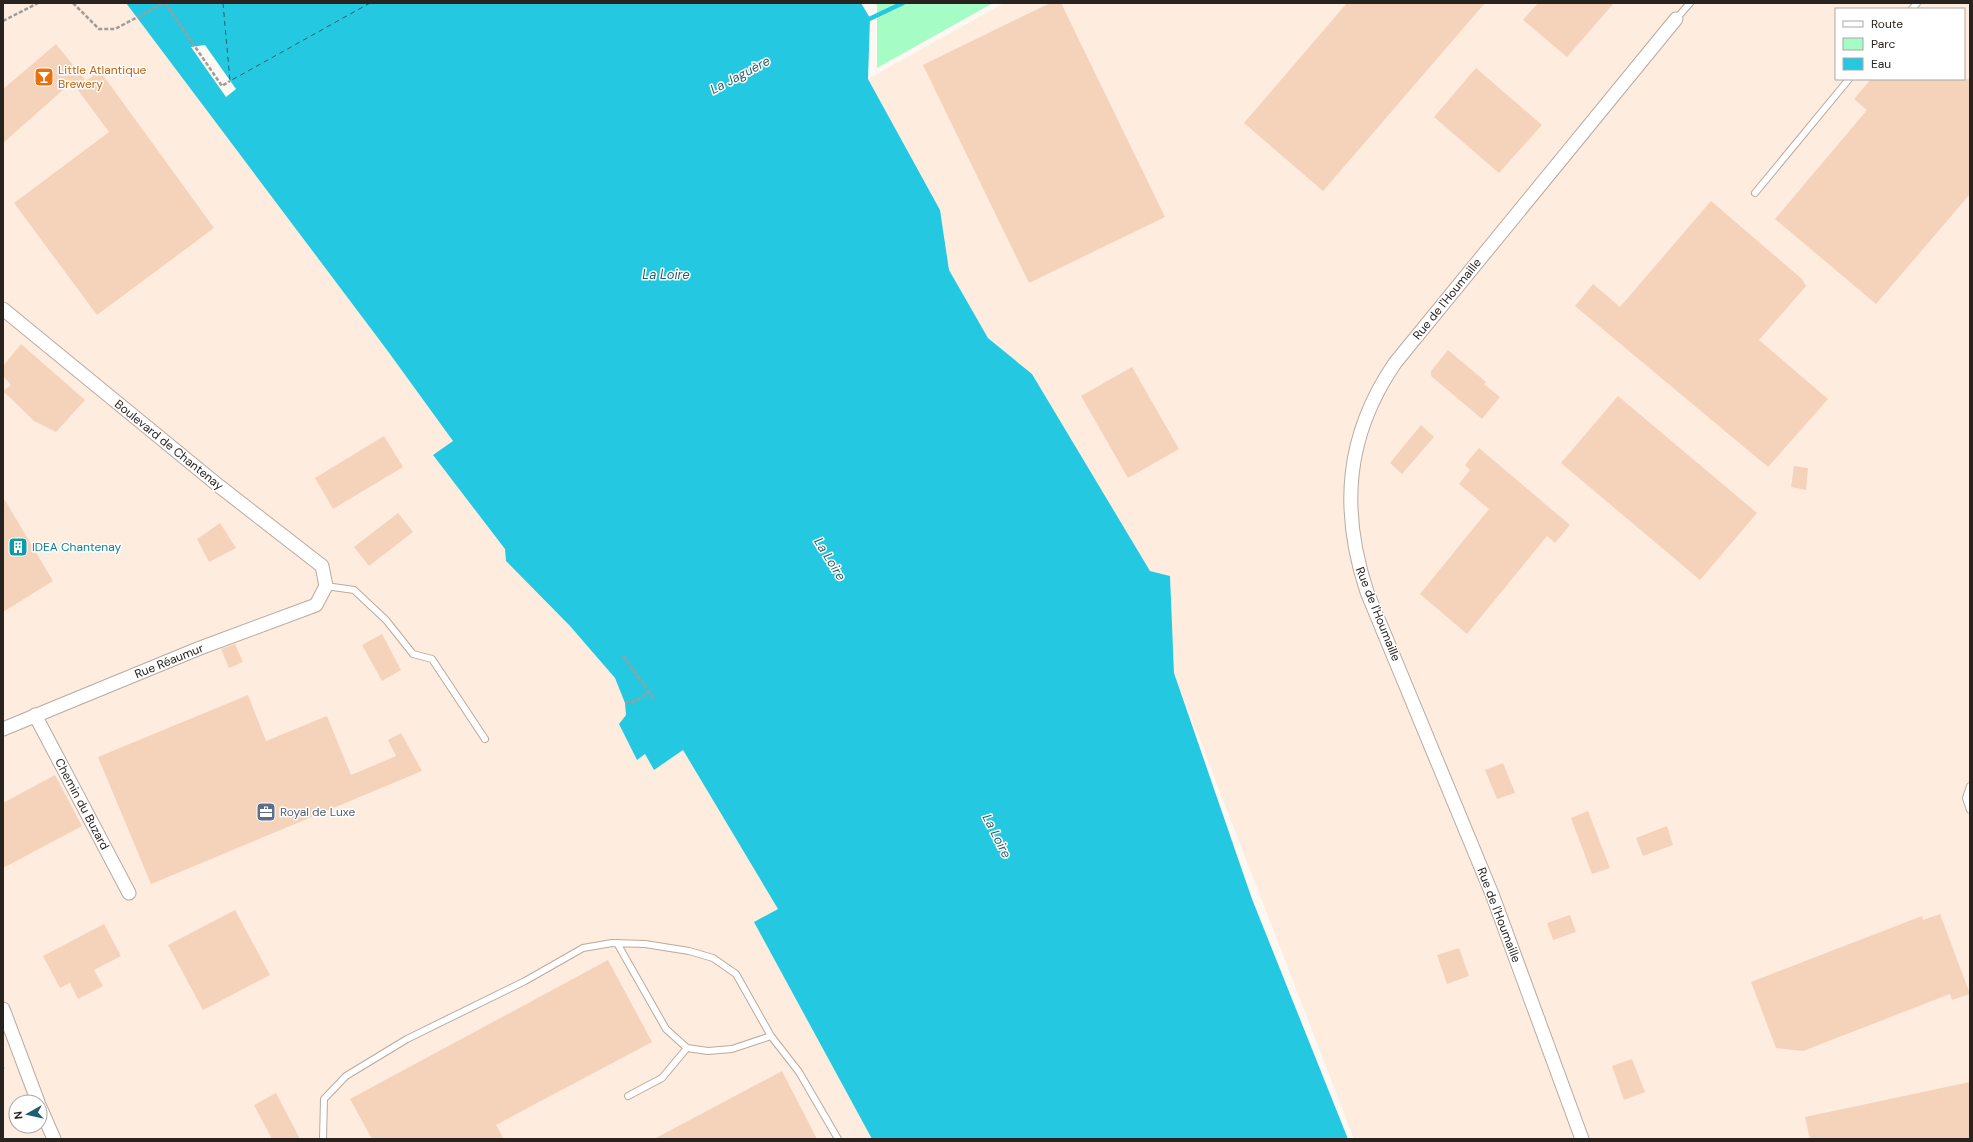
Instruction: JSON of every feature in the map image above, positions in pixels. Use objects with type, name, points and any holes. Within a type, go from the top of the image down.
[{"type":"street","name":"Rue de l'Houmaille","points":[[1582,1139],[1492,894],[1367,592],[1352,537],[1350,518],[1351,484],[1356,448],[1363,426],[1375,397],[1395,363],[1676,19]]},
{"type":"street","name":"Boulevard de Chantenay","points":[[3,309],[219,486],[322,566],[326,586]]},
{"type":"street","name":"Rue Réaumur","points":[[3,729],[200,648],[316,605],[326,586]]},
{"type":"street","name":"Chemin du Buzard","points":[[35,715],[128,893]]},
{"type":"street","points":[[3,1009],[35,1094]]},
{"type":"street","points":[[48,1125],[54,1139]]},
{"type":"lane","name":"Rue de l'Houmaille","points":[[1676,19],[1690,3]]},
{"type":"lane","points":[[1755,193],[1848,80]]},
{"type":"lane","points":[[326,586],[354,590],[386,620],[413,654],[432,659],[485,739]]},
{"type":"lane","points":[[1970,786],[1966,798],[1970,810]]},
{"type":"lane","points":[[617,943],[666,1029],[687,1048],[708,1051],[732,1050],[771,1036]]},
{"type":"lane","points":[[323,1139],[324,1100],[346,1076],[407,1038],[525,981],[583,948],[617,943],[645,944],[689,951],[713,958],[736,974],[771,1036],[799,1072],[838,1139]]},
{"type":"lane","points":[[628,1096],[662,1078],[687,1048]]},
{"type":"path","points":[[3,21],[38,3]]},
{"type":"path","points":[[74,3],[98,29],[115,29],[165,3],[222,86],[230,81]]},
{"type":"path","points":[[623,656],[655,700]]},
{"type":"path","points":[[625,703],[636,701],[649,692]]},
{"type":"shaded area","points":[[3,3],[126,3],[141,22],[387,350],[453,441],[434,455],[505,549],[506,561],[570,626],[615,678],[625,703],[637,759],[645,754],[654,769],[683,750],[779,909],[755,922],[872,1139],[3,1139]]},
{"type":"shaded area","points":[[1004,3],[1970,3],[1970,1139],[1354,1139],[1174,673],[1170,576],[1150,571],[1032,374],[986,335],[949,270],[940,210],[868,79]]},
{"type":"green space","points":[[876,3],[993,3],[877,68]]},
{"type":"water","name":"La Loire","points":[[126,3],[861,3],[870,18],[868,79],[940,210],[949,270],[988,338],[1032,374],[1150,571],[1170,576],[1174,673],[1252,899],[1348,1139],[872,1139],[754,922],[778,909],[683,750],[654,770],[645,754],[637,760],[619,724],[626,715],[625,703],[615,678],[570,626],[506,561],[505,549],[433,455],[453,441],[387,350]]},
{"type":"pier","points":[[205,45],[236,89],[226,97],[191,47]]},
{"type":"building","points":[[1050,3],[1061,3],[1165,217],[1029,283],[923,65]]},
{"type":"building","points":[[1347,3],[1485,3],[1323,191],[1244,123]]},
{"type":"building","points":[[1538,3],[1614,3],[1567,57],[1523,20]]},
{"type":"building","points":[[56,44],[86,81],[100,71],[214,228],[97,315],[14,203],[109,132],[72,82],[3,143],[3,89]]},
{"type":"building","points":[[1476,68],[1542,125],[1499,173],[1434,117]]},
{"type":"building","points":[[1970,79],[1970,194],[1876,304],[1775,219],[1867,110],[1854,99],[1870,80]]},
{"type":"building","points":[[1711,201],[1802,279],[1806,286],[1759,340],[1828,399],[1768,467],[1575,306],[1593,284],[1620,307]]},
{"type":"building","points":[[21,344],[85,400],[56,432],[34,421],[3,391],[11,385],[3,376],[3,366]]},
{"type":"building","points":[[1448,350],[1486,382],[1484,384],[1500,397],[1482,419],[1431,376],[1431,371]]},
{"type":"building","points":[[1132,367],[1179,449],[1128,478],[1081,396]]},
{"type":"building","points":[[1618,396],[1757,513],[1700,580],[1561,463]]},
{"type":"building","points":[[1421,425],[1434,437],[1402,474],[1390,463]]},
{"type":"building","points":[[384,436],[403,467],[333,509],[315,478]]},
{"type":"building","points":[[1479,448],[1570,525],[1555,543],[1547,536],[1467,634],[1420,594],[1489,509],[1459,484],[1470,470],[1465,465]]},
{"type":"building","points":[[1794,466],[1808,468],[1806,490],[1791,487]]},
{"type":"building","name":"IDEA Chantenay","points":[[3,497],[53,581],[3,612]]},
{"type":"building","points":[[398,513],[413,532],[369,566],[354,547]]},
{"type":"building","points":[[220,523],[236,548],[209,562],[197,539]]},
{"type":"building","points":[[382,634],[401,670],[382,681],[362,645]]},
{"type":"building","points":[[235,644],[243,662],[229,668],[221,649]]},
{"type":"building","points":[[248,695],[266,741],[327,716],[351,775],[396,756],[388,740],[401,733],[422,771],[151,884],[98,757]]},
{"type":"building","points":[[1503,763],[1515,793],[1497,799],[1485,770]]},
{"type":"building","points":[[55,775],[82,826],[3,868],[3,803]]},
{"type":"building","points":[[1588,811],[1610,868],[1592,874],[1571,818]]},
{"type":"building","points":[[1667,826],[1673,845],[1643,856],[1636,838]]},
{"type":"building","points":[[235,910],[270,975],[203,1010],[168,945]]},
{"type":"building","points":[[1940,914],[1970,994],[1952,1000],[1950,994],[1803,1051],[1776,1048],[1751,982],[1922,916],[1923,920]]},
{"type":"building","points":[[1570,915],[1576,932],[1553,940],[1547,923]]},
{"type":"building","points":[[104,924],[121,956],[94,970],[103,986],[78,999],[70,983],[60,988],[43,956]]},
{"type":"building","points":[[1459,948],[1469,976],[1447,984],[1437,955]]},
{"type":"building","points":[[608,960],[652,1042],[496,1125],[504,1139],[372,1139],[350,1099]]},
{"type":"building","points":[[1632,1059],[1645,1092],[1624,1100],[1612,1066]]},
{"type":"building","points":[[782,1071],[817,1139],[654,1139]]},
{"type":"building","points":[[1970,1082],[1970,1139],[1810,1139],[1805,1117]]},
{"type":"building","points":[[276,1093],[300,1139],[272,1139],[254,1105]]},
{"type":"waterway","name":"La Jaguère","points":[[865,21],[903,3]]},
{"type":"ferry route","points":[[223,3],[230,81],[370,3]]},
{"type":"place","name":"Little Atlantique Brewery","points":[[44,77]]},
{"type":"place","name":"IDEA Chantenay","points":[[18,547]]},
{"type":"place","name":"Royal de Luxe","points":[[266,812]]}]
